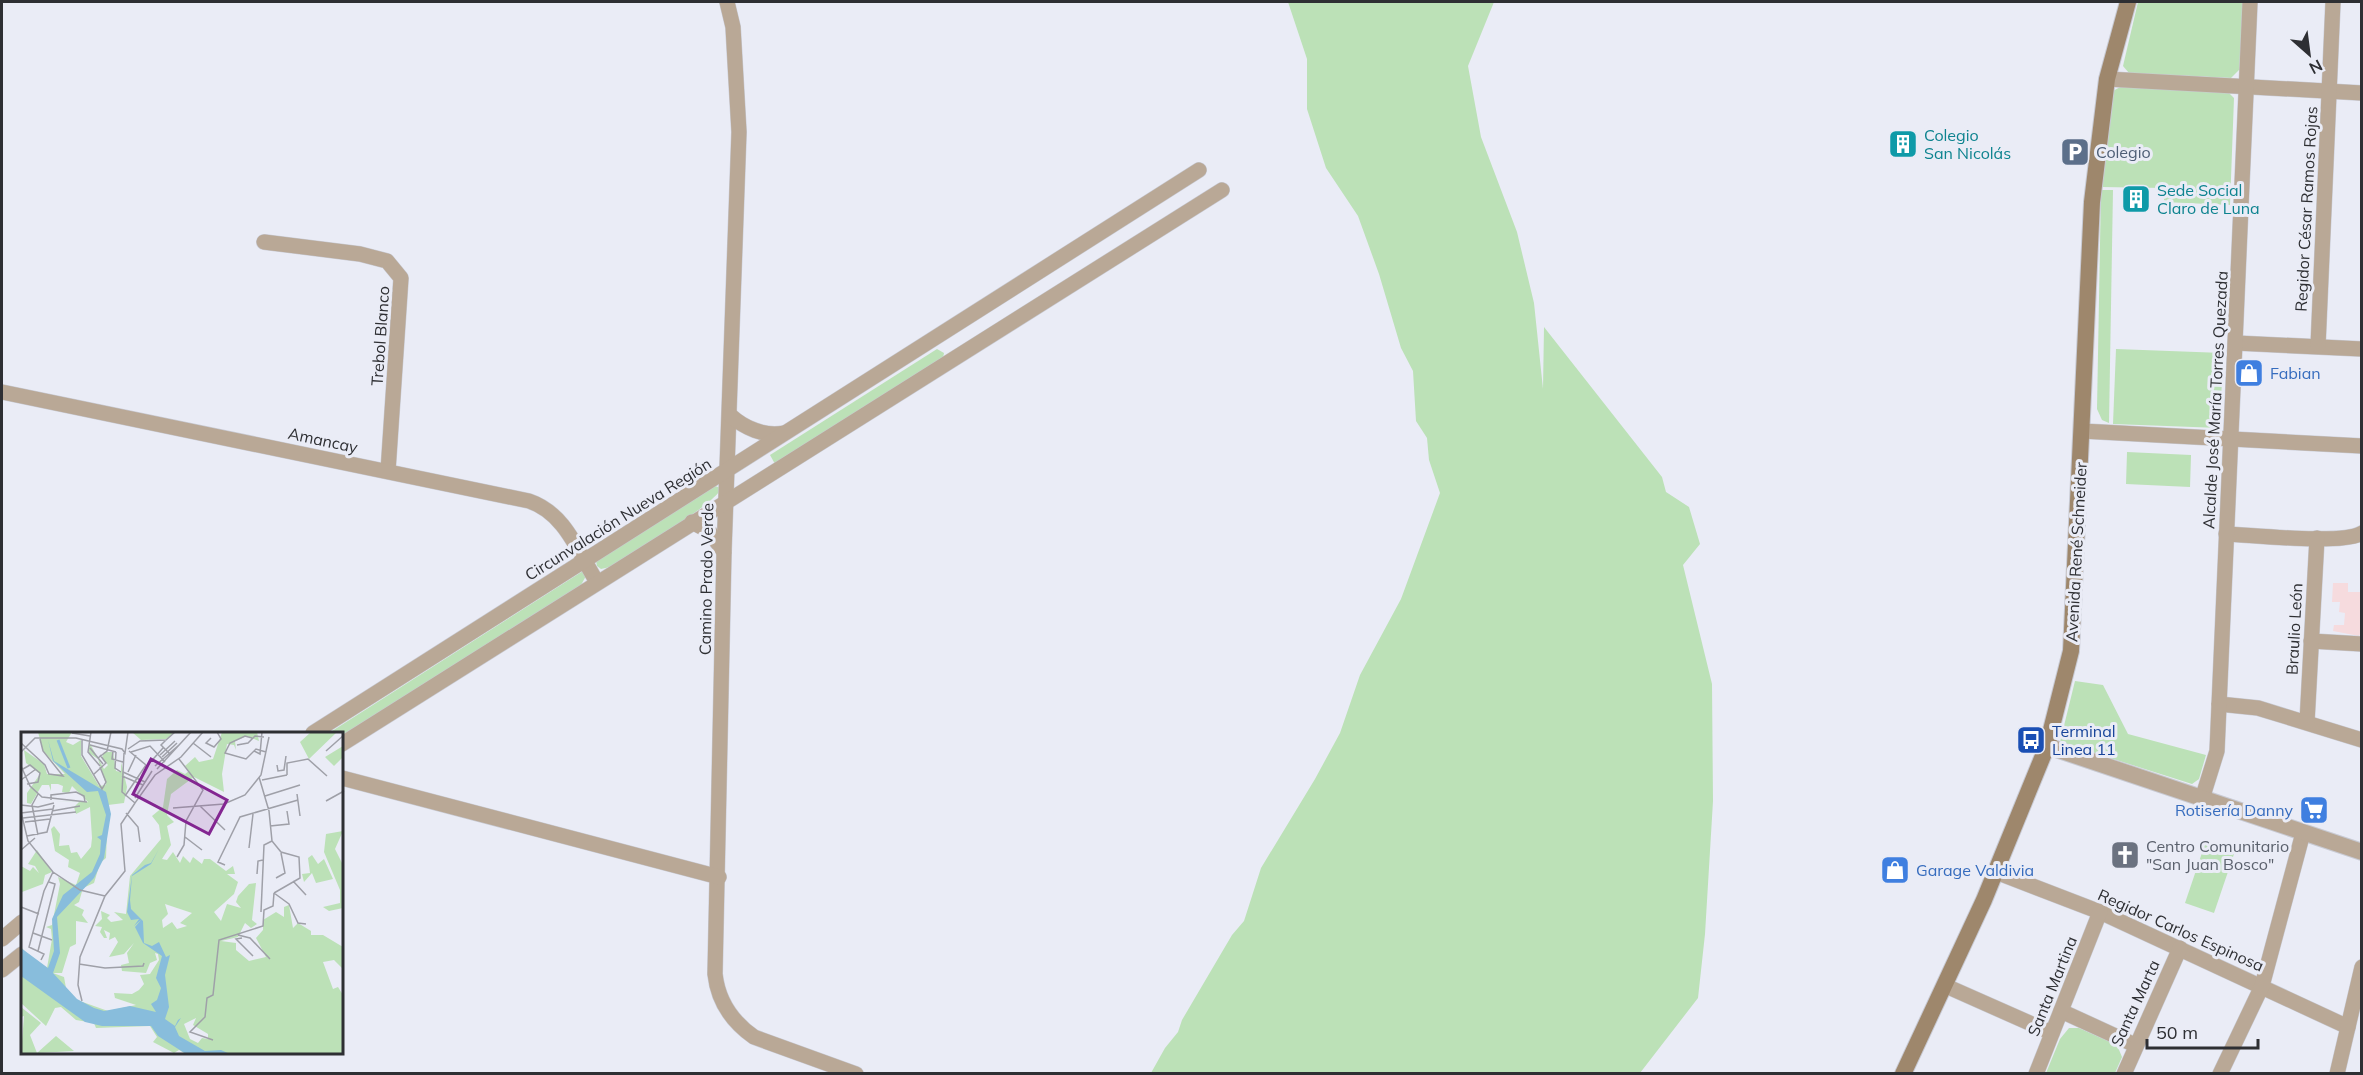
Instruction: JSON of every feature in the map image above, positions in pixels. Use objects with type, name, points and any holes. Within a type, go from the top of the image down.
[{"type":"main road","name":"Avenida René Schneider","points":[[1903,1074],[1946,986],[1996,872],[2047,746],[2071,651],[2092,202],[2107,79],[2128,2]]},
{"type":"street","name":"Camino Prado Verde","points":[[727,2],[733,27],[739,132],[724,552],[719,877],[715,974],[719,993],[728,1013],[754,1037],[856,1074]]},
{"type":"street","name":"Alcalde José María Torres Quezada","points":[[2202,799],[2217,751],[2250,2]]},
{"type":"street","name":"Regidor César Ramos Rojas","points":[[2318,346],[2333,2]]},
{"type":"street","points":[[2107,79],[2361,93]]},
{"type":"street","name":"Circunvalación Nueva Región","points":[[315,732],[1199,170]]},
{"type":"street","points":[[344,743],[1222,190]]},
{"type":"street","name":"Trebol Blanco","points":[[264,242],[360,254],[387,261],[401,278],[388,471]]},
{"type":"street","points":[[942,334],[955,358]]},
{"type":"street","points":[[2236,343],[2361,349]]},
{"type":"street","name":"Amancay","points":[[2,392],[537,503],[560,520],[597,582]]},
{"type":"street","points":[[730,415],[744,426],[771,434],[782,434],[792,429]]},
{"type":"street","points":[[2082,430],[2361,446]]},
{"type":"street","points":[[692,522],[709,531],[724,552]]},
{"type":"street","points":[[2226,534],[2317,538],[2352,537],[2361,533]]},
{"type":"street","name":"Braulio León","points":[[2307,722],[2317,538]]},
{"type":"street","points":[[2311,641],[2361,644]]},
{"type":"street","points":[[2219,704],[2258,708],[2361,740]]},
{"type":"street","points":[[2047,746],[2361,852]]},
{"type":"street","points":[[344,779],[719,877]]},
{"type":"street","points":[[2220,1074],[2262,986],[2303,833]]},
{"type":"street","name":"Regidor Carlos Espinosa","points":[[1996,872],[2100,912],[2348,1027]]},
{"type":"street","name":"Santa Martina","points":[[2036,1074],[2100,912]]},
{"type":"street","points":[[2,939],[21,923]]},
{"type":"street","name":"Santa Marta","points":[[2124,1074],[2180,948]]},
{"type":"street","points":[[2,970],[21,955]]},
{"type":"street","points":[[2337,1074],[2361,967]]},
{"type":"street","points":[[1946,986],[2052,1033]]},
{"type":"street","points":[[2061,1011],[2135,1045]]},
{"type":"shaded area","points":[[2333,583],[2348,583],[2348,592],[2361,592],[2361,584],[2362,630],[2359,636],[2333,631],[2334,625],[2344,625],[2345,613],[2339,612],[2340,602],[2332,602]]},
{"type":"green space","points":[[1288,2],[1494,2],[1468,66],[1481,137],[1517,232],[1534,303],[1543,389],[1544,327],[1662,477],[1666,492],[1689,507],[1700,544],[1683,565],[1712,684],[1713,801],[1705,934],[1698,998],[1640,1073],[1151,1073],[1165,1048],[1178,1032],[1182,1020],[1232,935],[1244,921],[1261,868],[1340,733],[1360,675],[1401,599],[1440,493],[1429,460],[1427,438],[1416,421],[1413,371],[1401,348],[1379,274],[1358,216],[1326,168],[1307,109],[1307,59]]},
{"type":"green space","points":[[2138,2],[2245,2],[2239,70],[2231,78],[2129,73],[2123,66]]},
{"type":"green space","points":[[2124,85],[2227,91],[2234,98],[2230,205],[2164,202],[2164,188],[2101,187],[2111,92]]},
{"type":"green space","points":[[2101,190],[2113,190],[2109,423],[2102,420],[2097,409]]},
{"type":"green space","points":[[937,349],[944,353],[943,358],[775,464],[770,455]]},
{"type":"green space","points":[[2116,349],[2223,353],[2220,428],[2113,424]]},
{"type":"green space","points":[[2127,452],[2191,455],[2190,487],[2126,484]]},
{"type":"green space","points":[[715,486],[721,488],[716,495],[689,517],[610,567],[601,569],[597,566],[596,561]]},
{"type":"green space","points":[[583,571],[586,576],[581,585],[344,735],[344,732],[331,732]]},
{"type":"green space","points":[[2075,681],[2103,685],[2128,734],[2206,755],[2199,779],[2192,784],[2060,742]]},
{"type":"green space","points":[[2205,844],[2234,854],[2214,913],[2185,903]]},
{"type":"green space","points":[[2069,1028],[2079,1028],[2117,1045],[2122,1057],[2115,1073],[2046,1073],[2060,1039]]},
{"type":"place","name":"Colegio San Nicolás","points":[[1903,144]]},
{"type":"place","name":"Colegio","points":[[2075,152]]},
{"type":"place","name":"Sede Social Claro de Luna","points":[[2136,199]]},
{"type":"place","name":"Fabian","points":[[2249,373]]},
{"type":"place","name":"Terminal Linea 11","points":[[2031,740]]},
{"type":"place","name":"Rotisería Danny","points":[[2314,810]]},
{"type":"place","name":"Centro Comunitario \"San Juan Bosco\"","points":[[2125,855]]},
{"type":"place","name":"Garage Valdivia","points":[[1895,870]]}]
